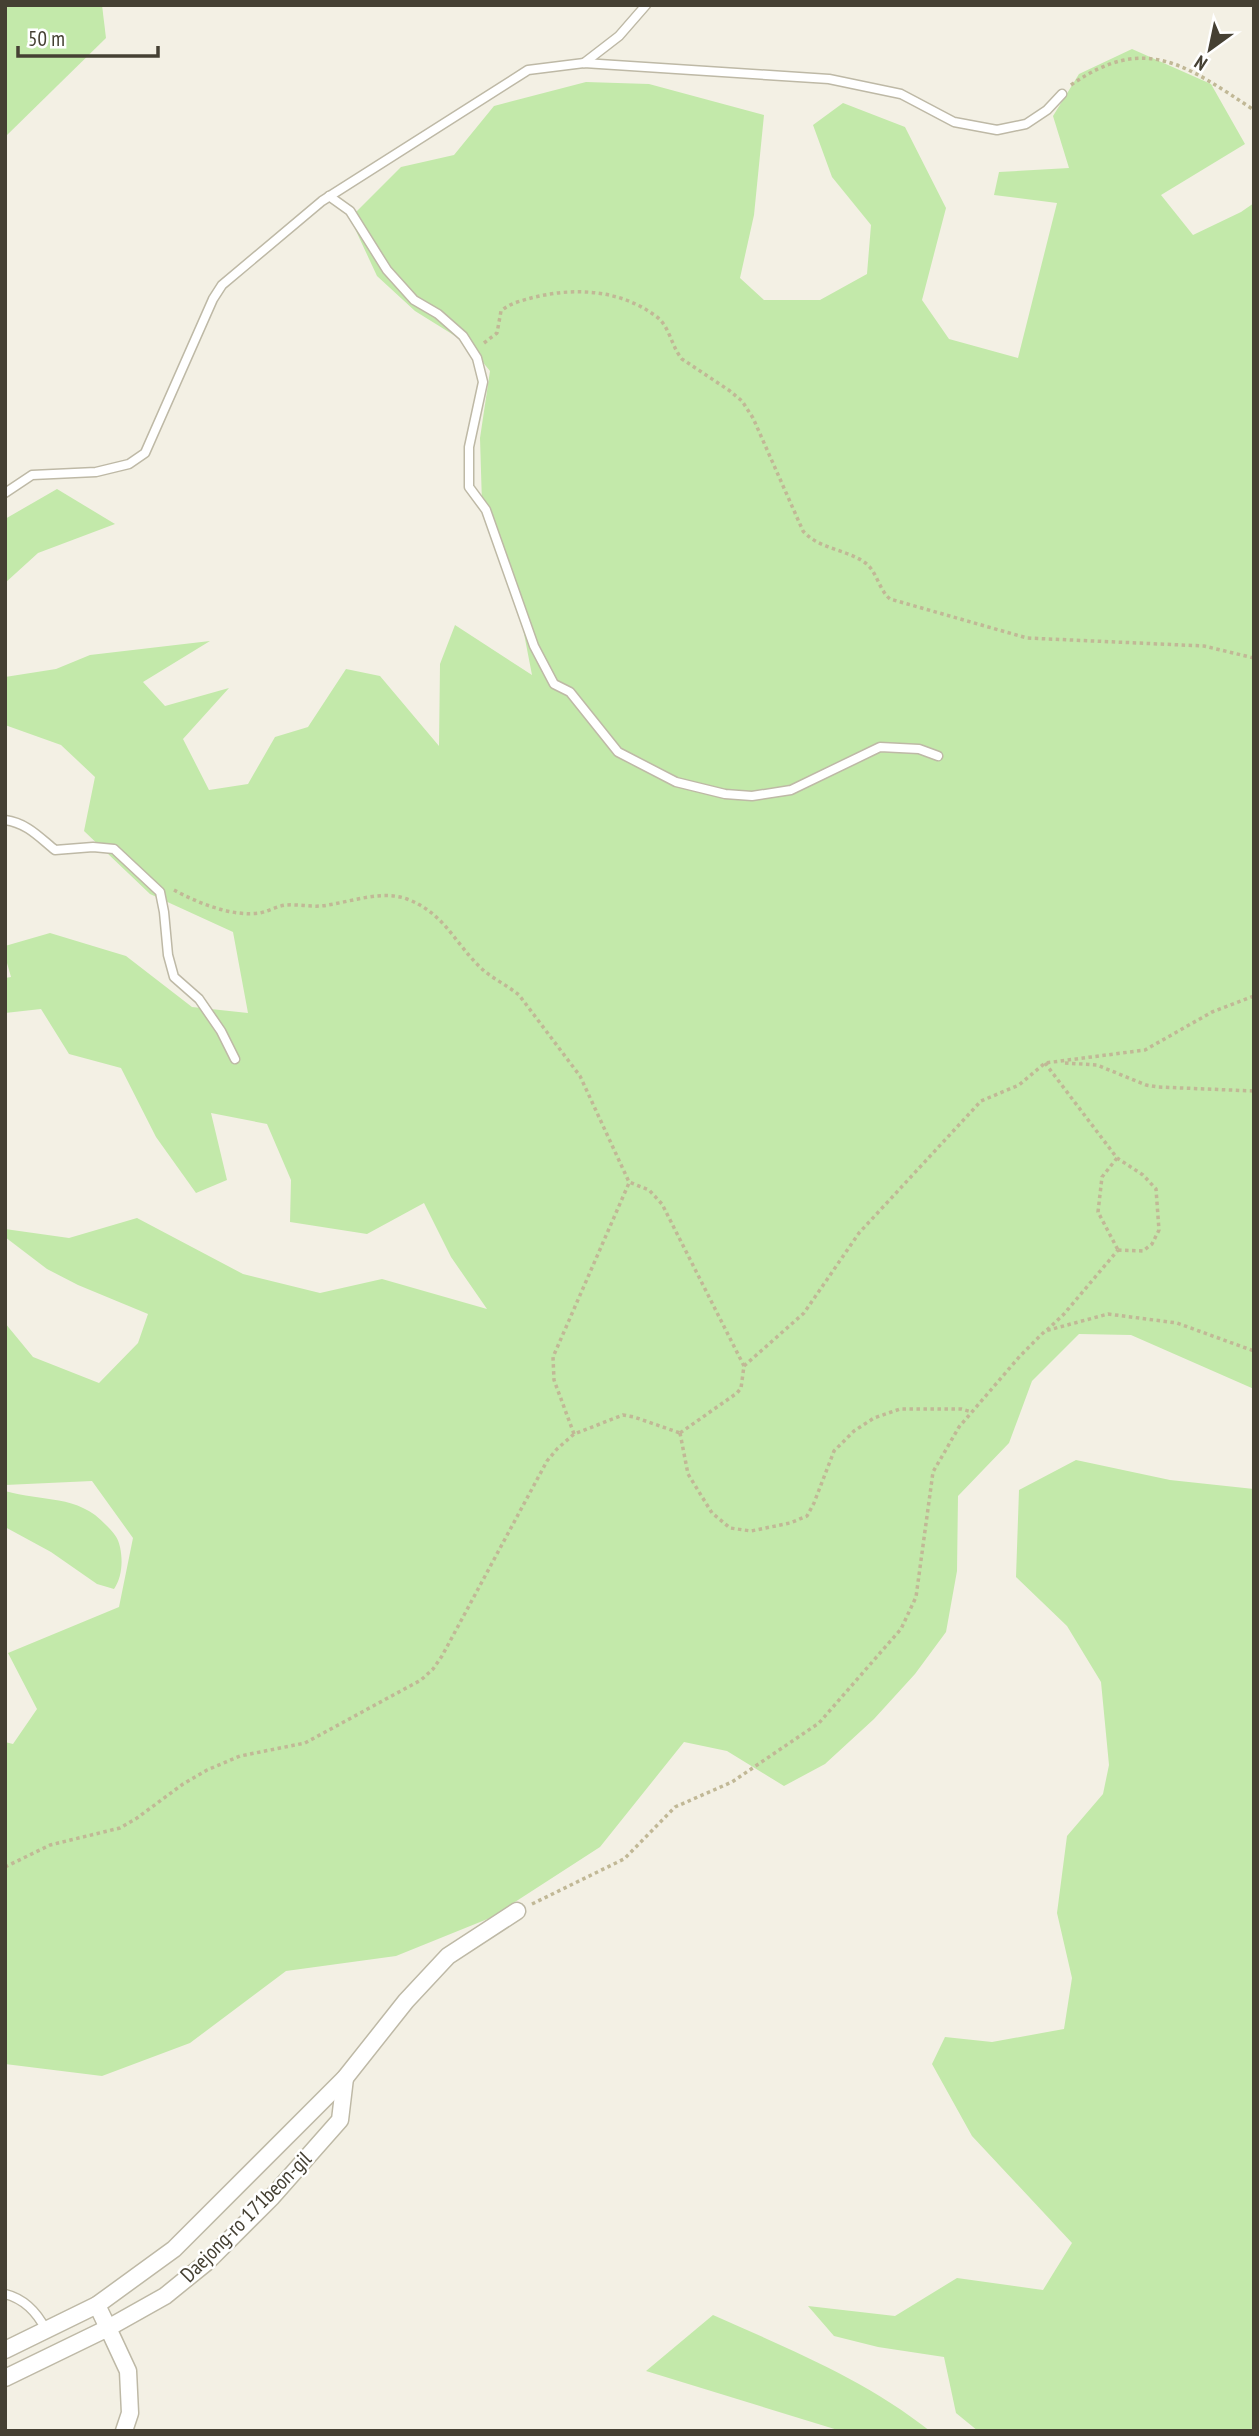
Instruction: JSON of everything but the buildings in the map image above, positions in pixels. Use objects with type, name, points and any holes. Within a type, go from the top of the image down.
[{"type":"street","points":[[5,2350],[97,2305],[174,2249],[345,2078],[406,2001],[448,1956],[517,1911]]},
{"type":"street","name":"Daejong-ro 171beon-gil","points":[[5,2378],[108,2328],[165,2296],[207,2262],[272,2197],[341,2120],[345,2078]]},
{"type":"street","points":[[97,2305],[128,2371],[130,2413],[124,2431]]},
{"type":"lane","points":[[583,63],[619,36],[646,5]]},
{"type":"lane","points":[[5,492],[32,475],[96,472],[129,464],[145,453],[213,299],[222,285],[328,196],[528,70],[583,63],[830,79],[901,94],[954,122],[997,130],[1026,124],[1047,110],[1062,94]]},
{"type":"lane","points":[[328,196],[350,211],[387,270],[414,300],[438,313],[463,336],[473,352],[483,382],[469,447],[469,487],[486,510],[534,646],[554,684],[570,692],[618,752],[676,782],[725,794],[751,796],[791,790],[880,747],[919,749],[939,756]]},
{"type":"lane","points":[[5,820],[33,830],[55,850],[114,849],[160,892],[168,955],[174,977],[199,999],[221,1031],[235,1059]]},
{"type":"lane","points":[[5,2294],[18,2297],[39,2316],[46,2330]]},
{"type":"path","points":[[1062,94],[1085,75],[1113,63],[1125,59],[1160,58],[1194,71],[1254,110]]},
{"type":"path","points":[[473,352],[496,334],[501,311],[516,302],[565,291],[593,291],[616,297],[658,318],[665,326],[674,350],[682,359],[742,401],[803,531],[818,543],[867,564],[882,592],[890,599],[1027,638],[1204,646],[1254,658]]},
{"type":"path","points":[[167,887],[197,902],[244,913],[263,912],[284,905],[324,906],[387,895],[407,899],[431,911],[481,968],[519,995],[588,1091],[629,1182],[649,1190],[662,1204],[744,1366],[741,1388],[737,1393],[680,1433]]},
{"type":"path","points":[[744,1366],[804,1312],[859,1233],[972,1109],[988,1096],[1018,1085],[1045,1063],[1145,1049],[1212,1012],[1254,996]]},
{"type":"path","points":[[1045,1063],[1097,1065],[1146,1085],[1158,1087],[1254,1091]]},
{"type":"path","points":[[1045,1063],[1117,1158],[1153,1184],[1159,1221],[1156,1237],[1147,1249],[1136,1252],[1118,1250]]},
{"type":"path","points":[[1117,1158],[1102,1177],[1098,1212],[1118,1250]]},
{"type":"path","points":[[574,1434],[554,1380],[553,1357],[629,1182]]},
{"type":"path","points":[[517,1911],[624,1860],[676,1807],[732,1782],[819,1723],[901,1629],[916,1597],[933,1472],[959,1427],[1020,1356],[1064,1314],[1118,1250]]},
{"type":"path","points":[[1045,1331],[1108,1314],[1177,1323],[1254,1351]]},
{"type":"path","points":[[680,1433],[688,1474],[712,1514],[730,1528],[751,1531],[790,1523],[807,1516],[834,1451],[854,1431],[874,1418],[900,1409],[961,1409],[972,1412]]},
{"type":"path","points":[[5,1867],[50,1845],[120,1828],[207,1770],[240,1756],[304,1743],[421,1680],[442,1656],[547,1461],[557,1449],[574,1434],[623,1415],[680,1433]]},
{"type":"green space","points":[[5,5],[102,5],[106,38],[5,137]]},
{"type":"green space","points":[[1132,49],[1211,84],[1245,144],[1161,195],[1193,235],[1254,203],[1254,1389],[1131,1335],[1079,1334],[1032,1381],[1009,1443],[958,1496],[957,1571],[946,1632],[915,1674],[874,1719],[825,1764],[784,1786],[727,1751],[684,1742],[600,1847],[490,1918],[396,1956],[286,1971],[190,2043],[102,2076],[5,2064],[5,1742],[13,1744],[37,1709],[8,1653],[119,1607],[133,1538],[92,1481],[5,1485],[5,1323],[33,1357],[99,1383],[138,1343],[148,1314],[47,1269],[5,1237],[5,1229],[69,1238],[137,1218],[243,1274],[320,1293],[382,1279],[487,1309],[451,1257],[424,1203],[367,1234],[290,1222],[291,1180],[267,1124],[211,1113],[227,1180],[196,1193],[156,1137],[121,1068],[69,1054],[41,1009],[5,1013],[5,978],[11,977],[5,946],[50,933],[126,956],[192,1007],[248,1013],[233,932],[150,894],[84,831],[95,777],[61,745],[5,725],[5,677],[56,669],[90,655],[210,641],[143,682],[165,706],[229,688],[183,739],[209,790],[248,784],[275,737],[308,727],[346,669],[380,676],[439,746],[440,664],[455,625],[532,675],[515,587],[482,504],[480,438],[490,371],[468,344],[415,311],[377,276],[350,218],[401,167],[454,155],[494,106],[586,82],[649,84],[764,115],[754,215],[740,278],[764,300],[820,300],[867,274],[871,225],[832,177],[813,125],[843,103],[905,127],[946,208],[922,300],[949,339],[1018,358],[1057,203],[994,195],[999,172],[1069,168],[1053,116],[1079,74]]},
{"type":"green space","points":[[57,489],[115,524],[38,553],[5,583],[5,519]]},
{"type":"green space","points":[[1076,1460],[1170,1480],[1254,1489],[1254,2431],[978,2431],[956,2413],[944,2357],[878,2347],[834,2336],[808,2306],[895,2316],[957,2278],[1043,2290],[1072,2243],[972,2136],[932,2064],[945,2037],[992,2042],[1064,2029],[1072,1978],[1057,1913],[1067,1836],[1103,1794],[1109,1765],[1101,1682],[1067,1626],[1016,1577],[1019,1490]]},
{"type":"green space","points":[[5,1491],[59,1500],[84,1508],[95,1515],[113,1532],[119,1543],[121,1569],[114,1589],[97,1584],[51,1552],[5,1527]]},
{"type":"green space","points":[[713,2315],[853,2381],[880,2396],[930,2431],[841,2431],[646,2371]]}]
